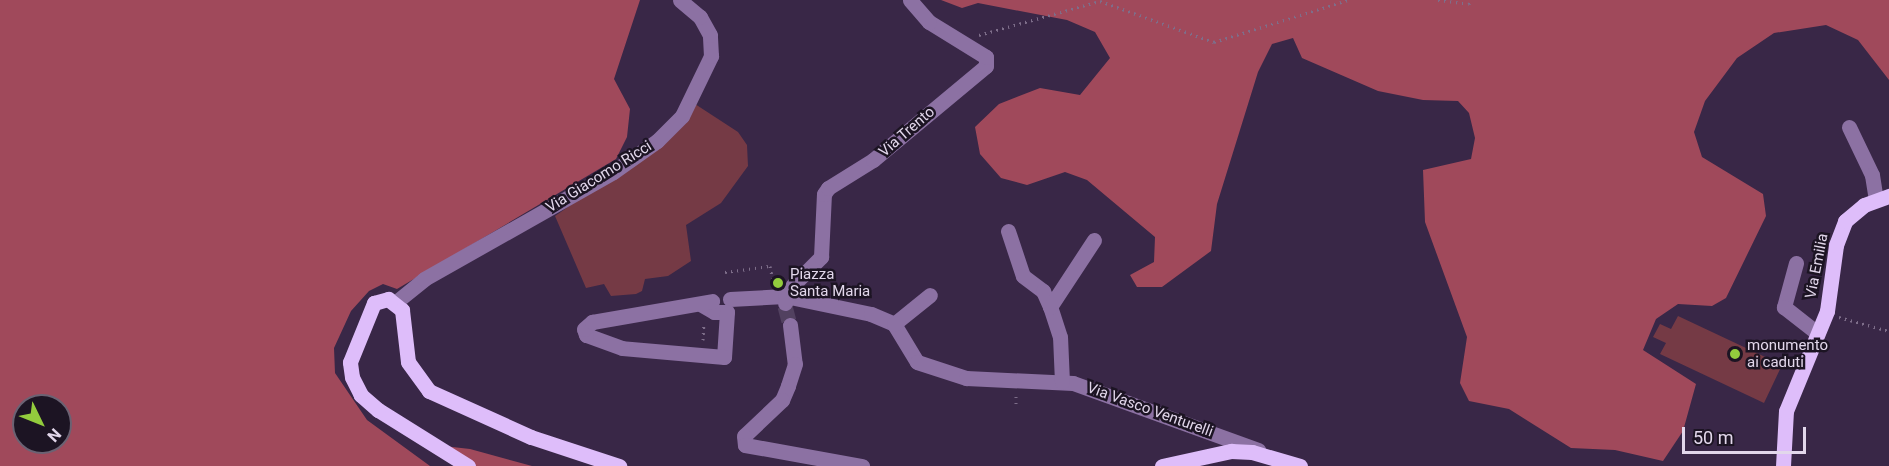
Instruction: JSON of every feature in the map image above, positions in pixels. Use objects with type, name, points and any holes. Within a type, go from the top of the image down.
[{"type":"main road","name":"Via Emilia","points":[[1783,466],[1786,411],[1827,311],[1836,244],[1845,221],[1885,196]]},
{"type":"main road","points":[[468,466],[378,410],[361,395],[352,377],[352,350],[374,303],[380,300],[396,302],[402,310],[408,362],[429,391],[531,437],[619,466]]},
{"type":"main road","points":[[1162,466],[1231,451],[1283,460],[1300,466]]},
{"type":"street","name":"Via Giacomo Ricci","points":[[396,302],[424,279],[613,172],[657,141],[682,116],[711,56],[710,35],[700,17],[680,0]]},
{"type":"street","name":"Via Trento","points":[[782,295],[821,257],[824,194],[828,188],[873,160],[986,66],[986,57],[929,22],[910,0]]},
{"type":"street","points":[[1849,127],[1872,175],[1885,196]]},
{"type":"street","points":[[1008,231],[1023,276],[1043,291],[1050,307],[1060,337],[1062,382]]},
{"type":"street","points":[[1050,307],[1094,240]]},
{"type":"street","points":[[1796,262],[1784,307],[1817,333]]},
{"type":"street","points":[[730,299],[782,295],[846,308],[894,324],[930,295]]},
{"type":"street","points":[[706,307],[703,309],[727,312],[724,357],[640,351],[586,335],[584,329],[592,322],[706,307]]},
{"type":"street","name":"Via Vasco Venturelli","points":[[894,324],[914,360],[966,378],[1062,382],[1088,386],[1283,460]]},
{"type":"street","points":[[789,325],[795,364],[788,386],[782,400],[744,436],[745,446],[862,466]]},
{"type":"path","points":[[960,40],[1100,1],[1214,42],[1348,0]]},
{"type":"path","points":[[1438,0],[1469,4],[1471,0]]},
{"type":"path","points":[[725,273],[770,266],[782,295]]},
{"type":"path","points":[[699,356],[706,307]]},
{"type":"path","points":[[1827,311],[1853,323],[1889,331]]},
{"type":"shaded area","points":[[0,0],[640,0],[614,79],[630,109],[627,137],[616,159],[397,289],[383,284],[369,291],[351,311],[334,348],[335,373],[367,420],[430,466],[0,466]]},
{"type":"shaded area","points":[[941,0],[1889,0],[1889,80],[1858,40],[1826,25],[1774,33],[1737,58],[1705,101],[1694,132],[1702,157],[1763,194],[1766,216],[1726,298],[1712,306],[1678,304],[1656,319],[1643,350],[1696,384],[1683,431],[1663,461],[1615,450],[1571,448],[1509,409],[1469,401],[1460,383],[1467,337],[1425,222],[1423,170],[1471,159],[1475,138],[1469,113],[1458,101],[1423,100],[1378,91],[1302,58],[1293,38],[1272,44],[1258,72],[1217,204],[1211,251],[1162,287],[1137,287],[1130,275],[1154,262],[1155,237],[1087,180],[1065,172],[1027,185],[1001,178],[980,154],[975,127],[999,104],[1040,88],[1080,95],[1110,58],[1095,32],[1067,20],[978,3],[962,8]]},
{"type":"shaded area","points":[[695,104],[738,132],[747,145],[748,166],[721,203],[686,225],[691,261],[668,276],[645,279],[642,291],[636,294],[611,296],[604,284],[586,288],[555,216],[656,146]]},
{"type":"shaded area","points":[[1678,316],[1782,365],[1764,403],[1660,354],[1666,343],[1653,337],[1660,324],[1671,329]]},
{"type":"shaded area","points":[[435,445],[470,449],[532,466],[473,466]]},
{"type":"tunnel","points":[[785,306],[790,325]]},
{"type":"place","name":"Piazza Santa Maria","points":[[778,283]]},
{"type":"place","name":"monumento ai caduti","points":[[1735,354]]}]
